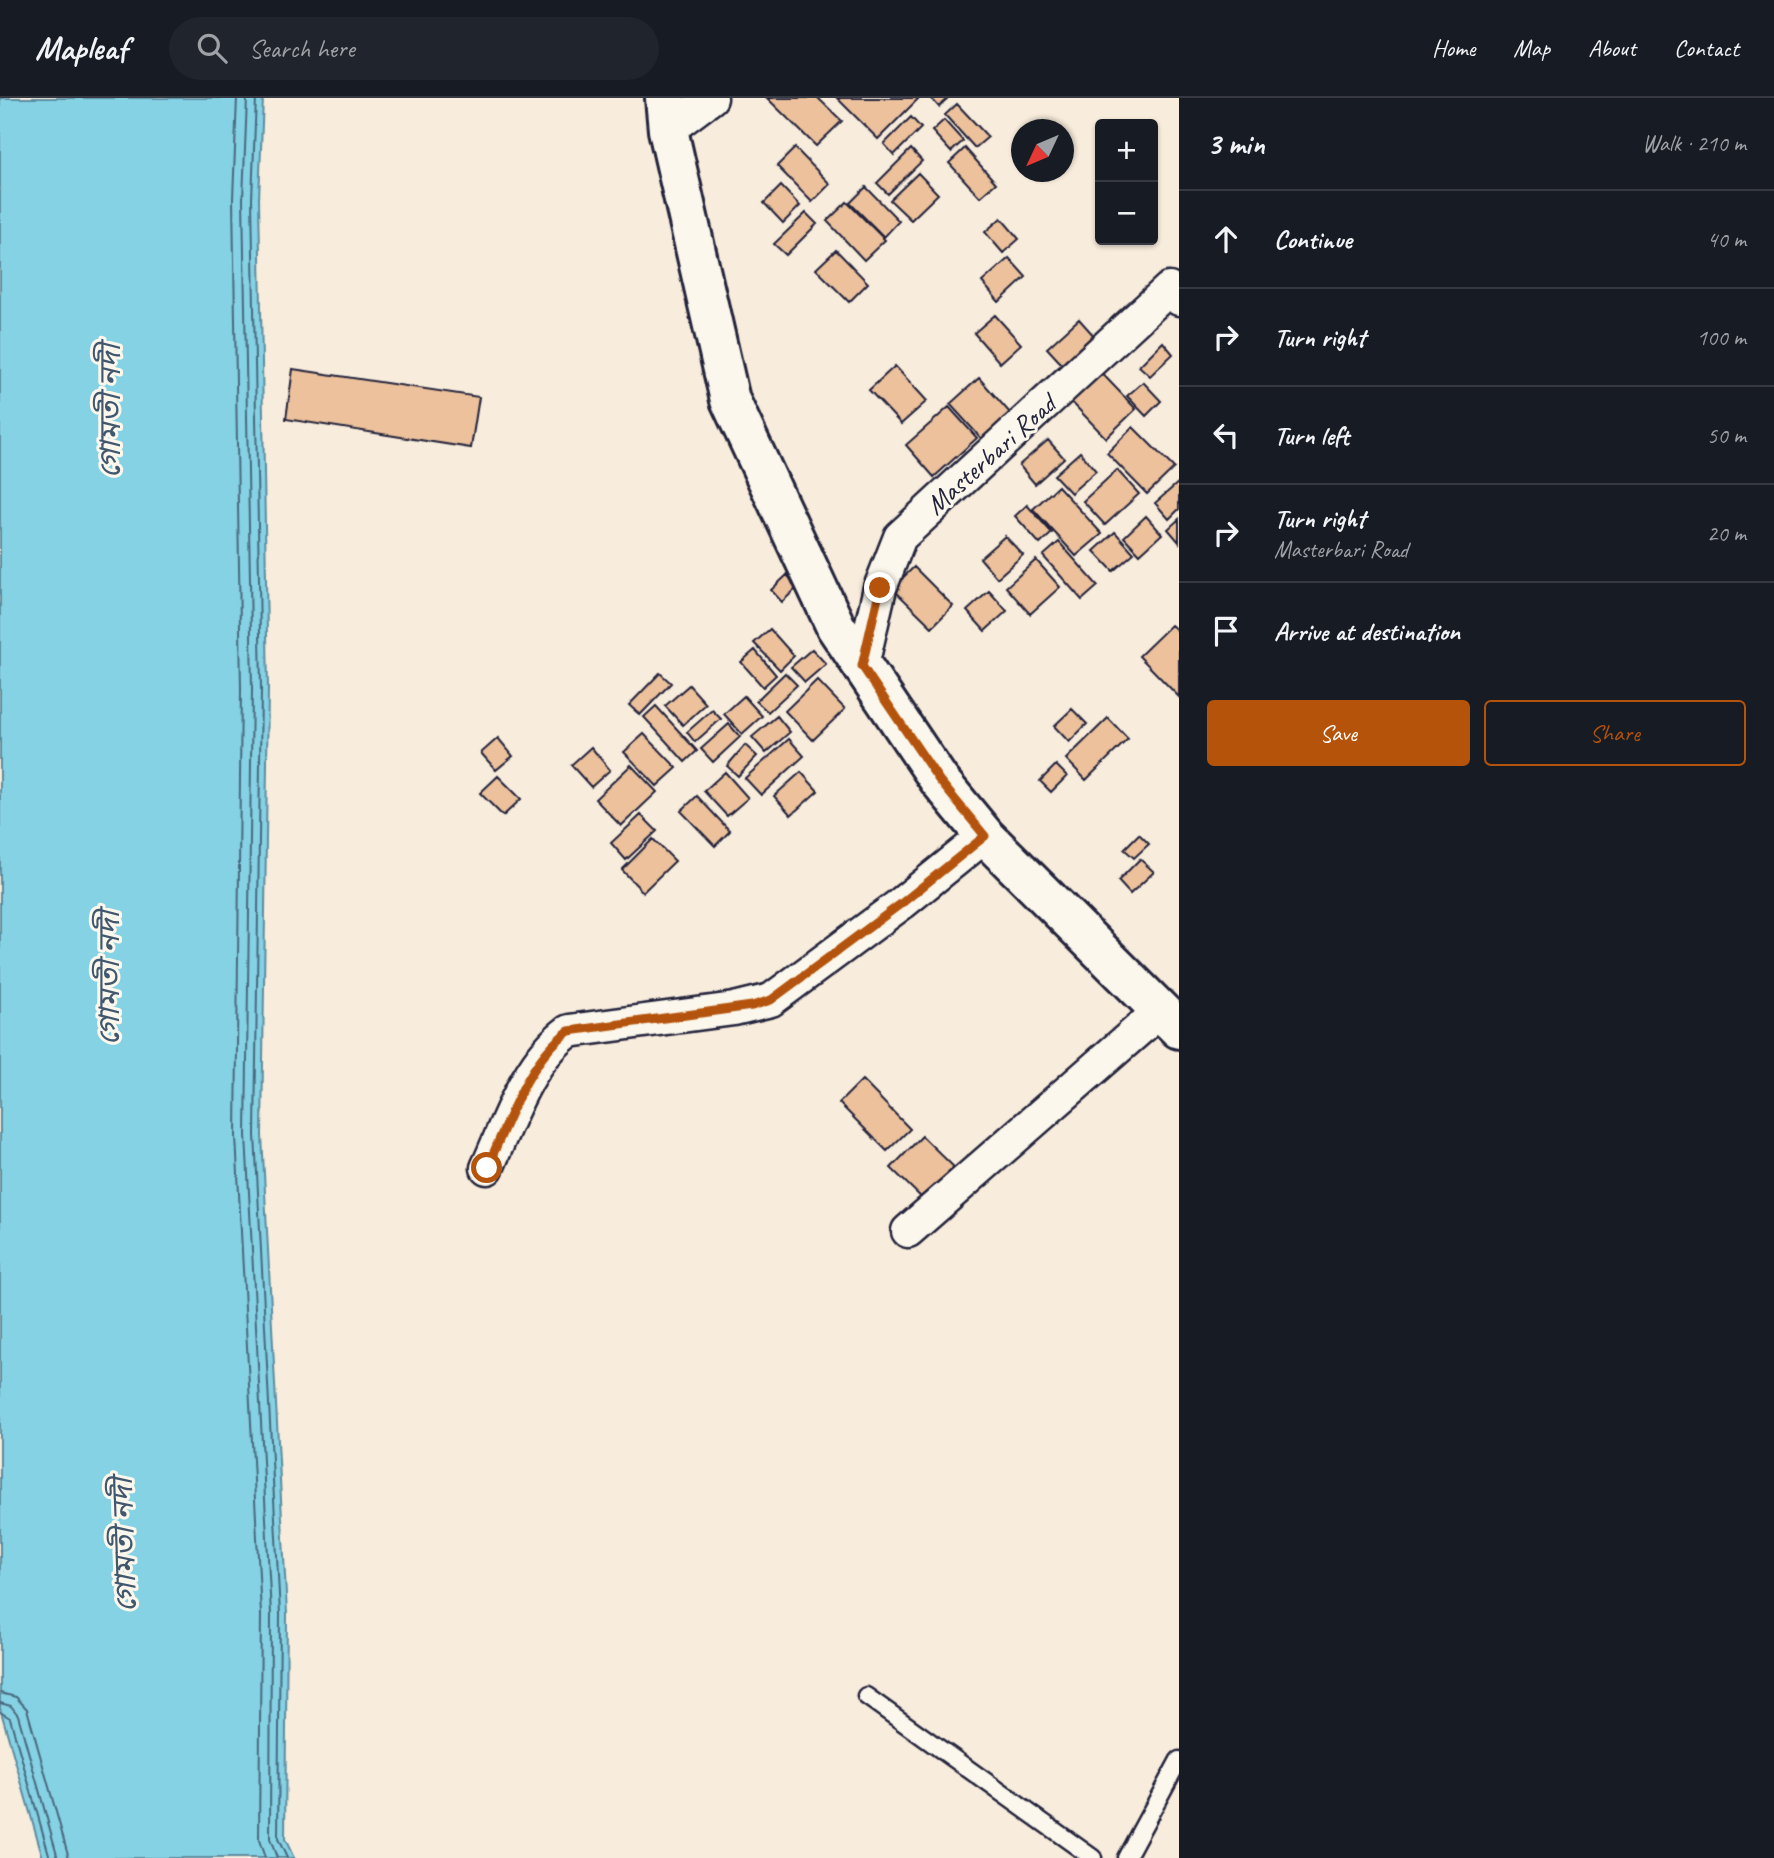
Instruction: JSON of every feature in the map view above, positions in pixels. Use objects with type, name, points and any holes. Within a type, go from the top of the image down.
[{"type":"street","points":[[711,98],[667,114],[730,400],[836,627],[939,780],[985,836],[1169,1020],[908,1231]]},
{"type":"street","name":"Masterbari Road","points":[[862,666],[880,588],[900,537],[1169,289],[1179,299]]},
{"type":"street","points":[[487,1168],[519,1097],[553,1042],[569,1031],[752,1006],[771,1000],[902,903],[985,836]]},
{"type":"lane","points":[[866,1696],[1093,1858]]},
{"type":"lane","points":[[1126,1858],[1179,1760]]},
{"type":"water","name":"গোমতী নদী","points":[[0,98],[263,98],[259,199],[268,689],[262,1135],[287,1614],[285,1839],[294,1858],[43,1858],[0,1708]]},
{"type":"building","points":[[767,98],[818,98],[842,121],[816,146]]},
{"type":"building","points":[[837,98],[919,98],[878,139]]},
{"type":"building","points":[[931,98],[949,98],[939,107]]},
{"type":"building","points":[[957,104],[988,137],[975,148],[945,115]]},
{"type":"building","points":[[911,117],[921,128],[894,155],[884,144]]},
{"type":"building","points":[[944,120],[963,141],[951,152],[932,131]]},
{"type":"building","points":[[795,148],[830,184],[812,202],[777,166]]},
{"type":"building","points":[[965,148],[996,183],[980,197],[949,163]]},
{"type":"building","points":[[911,149],[922,161],[888,194],[877,183]]},
{"type":"building","points":[[918,173],[938,194],[911,220],[890,200]]},
{"type":"building","points":[[781,186],[800,206],[783,223],[764,203]]},
{"type":"building","points":[[866,187],[899,221],[884,237],[850,203]]},
{"type":"building","points":[[847,202],[885,240],[864,260],[827,221]]},
{"type":"building","points":[[806,213],[817,224],[786,255],[774,244]]},
{"type":"building","points":[[1001,218],[1019,239],[1003,253],[985,232]]},
{"type":"building","points":[[836,250],[868,283],[849,302],[816,269]]},
{"type":"building","points":[[1009,258],[1026,277],[999,302],[982,282]]},
{"type":"building","points":[[995,315],[1021,344],[1000,363],[974,333]]},
{"type":"building","points":[[1079,319],[1103,346],[1071,374],[1047,348]]},
{"type":"building","points":[[1163,342],[1173,354],[1150,376],[1139,366]]},
{"type":"building","points":[[1093,364],[1136,409],[1106,438],[1063,393]]},
{"type":"building","points":[[895,366],[927,401],[901,424],[869,390]]},
{"type":"building","points":[[293,369],[479,397],[471,448],[286,419]]},
{"type":"building","points":[[979,378],[1018,422],[990,448],[950,404]]},
{"type":"building","points":[[1143,382],[1161,401],[1146,416],[1127,396]]},
{"type":"building","points":[[949,407],[977,438],[934,477],[906,445]]},
{"type":"building","points":[[1133,427],[1174,468],[1147,494],[1107,453]]},
{"type":"building","points":[[1048,440],[1064,458],[1035,484],[1019,465]]},
{"type":"building","points":[[1080,452],[1096,471],[1071,493],[1054,475]]},
{"type":"building","points":[[1117,470],[1139,494],[1105,525],[1083,501]]},
{"type":"building","points":[[1179,482],[1179,509],[1169,519],[1155,503]]},
{"type":"building","points":[[1058,486],[1102,534],[1076,556],[1033,509]]},
{"type":"building","points":[[1027,505],[1052,533],[1040,544],[1015,516]]},
{"type":"building","points":[[1146,516],[1162,534],[1140,554],[1124,537]]},
{"type":"building","points":[[1179,519],[1179,542],[1168,529]]},
{"type":"building","points":[[1115,532],[1134,553],[1113,571],[1094,551]]},
{"type":"building","points":[[1005,536],[1023,555],[997,578],[980,558]]},
{"type":"building","points":[[1059,542],[1098,586],[1082,600],[1043,556]]},
{"type":"building","points":[[1036,560],[1060,587],[1030,614],[1006,587]]},
{"type":"building","points":[[914,567],[953,606],[932,627],[892,588]]},
{"type":"building","points":[[787,575],[798,587],[782,602],[771,590]]},
{"type":"building","points":[[989,591],[1007,611],[985,631],[967,611]]},
{"type":"building","points":[[1171,625],[1179,632],[1179,697],[1139,656]]},
{"type":"building","points":[[770,629],[794,656],[780,670],[754,643]]},
{"type":"building","points":[[812,649],[826,664],[805,682],[791,667]]},
{"type":"building","points":[[755,650],[776,675],[763,687],[741,662]]},
{"type":"building","points":[[660,673],[671,683],[640,715],[629,705]]},
{"type":"building","points":[[785,673],[797,685],[768,712],[756,701]]},
{"type":"building","points":[[817,680],[845,709],[813,740],[785,711]]},
{"type":"building","points":[[689,685],[706,704],[683,725],[665,706]]},
{"type":"building","points":[[744,696],[762,716],[742,734],[724,714]]},
{"type":"building","points":[[656,706],[697,751],[685,762],[644,717]]},
{"type":"building","points":[[1072,709],[1087,724],[1069,742],[1054,726]]},
{"type":"building","points":[[712,710],[721,719],[695,742],[687,732]]},
{"type":"building","points":[[777,716],[790,732],[766,753],[752,737]]},
{"type":"building","points":[[1108,718],[1128,739],[1086,780],[1066,759]]},
{"type":"building","points":[[729,724],[740,737],[713,762],[701,749]]},
{"type":"building","points":[[644,734],[677,768],[657,786],[624,752]]},
{"type":"building","points":[[498,738],[513,756],[496,770],[481,753]]},
{"type":"building","points":[[789,739],[804,756],[761,795],[745,778]]},
{"type":"building","points":[[745,745],[757,756],[738,776],[727,766]]},
{"type":"building","points":[[591,747],[610,770],[591,787],[571,765]]},
{"type":"building","points":[[631,765],[657,792],[621,826],[595,799]]},
{"type":"building","points":[[1056,765],[1067,776],[1051,792],[1040,781]]},
{"type":"building","points":[[725,772],[748,798],[727,816],[704,791]]},
{"type":"building","points":[[801,772],[818,791],[791,815],[774,796]]},
{"type":"building","points":[[498,776],[521,799],[503,816],[480,793]]},
{"type":"building","points":[[697,796],[730,831],[715,846],[681,811]]},
{"type":"building","points":[[641,815],[657,831],[626,860],[611,843]]},
{"type":"building","points":[[1139,834],[1149,844],[1134,858],[1124,849]]},
{"type":"building","points":[[653,839],[675,861],[643,892],[622,870]]},
{"type":"building","points":[[1140,859],[1154,872],[1130,894],[1118,881]]},
{"type":"building","points":[[862,1080],[910,1129],[887,1151],[839,1103]]},
{"type":"building","points":[[922,1136],[959,1172],[928,1204],[891,1168]]},
{"type":"route","points":[[487,1168],[519,1097],[553,1042],[569,1031],[752,1006],[771,1000],[902,903],[985,836],[939,780],[862,666],[880,588]]}]
